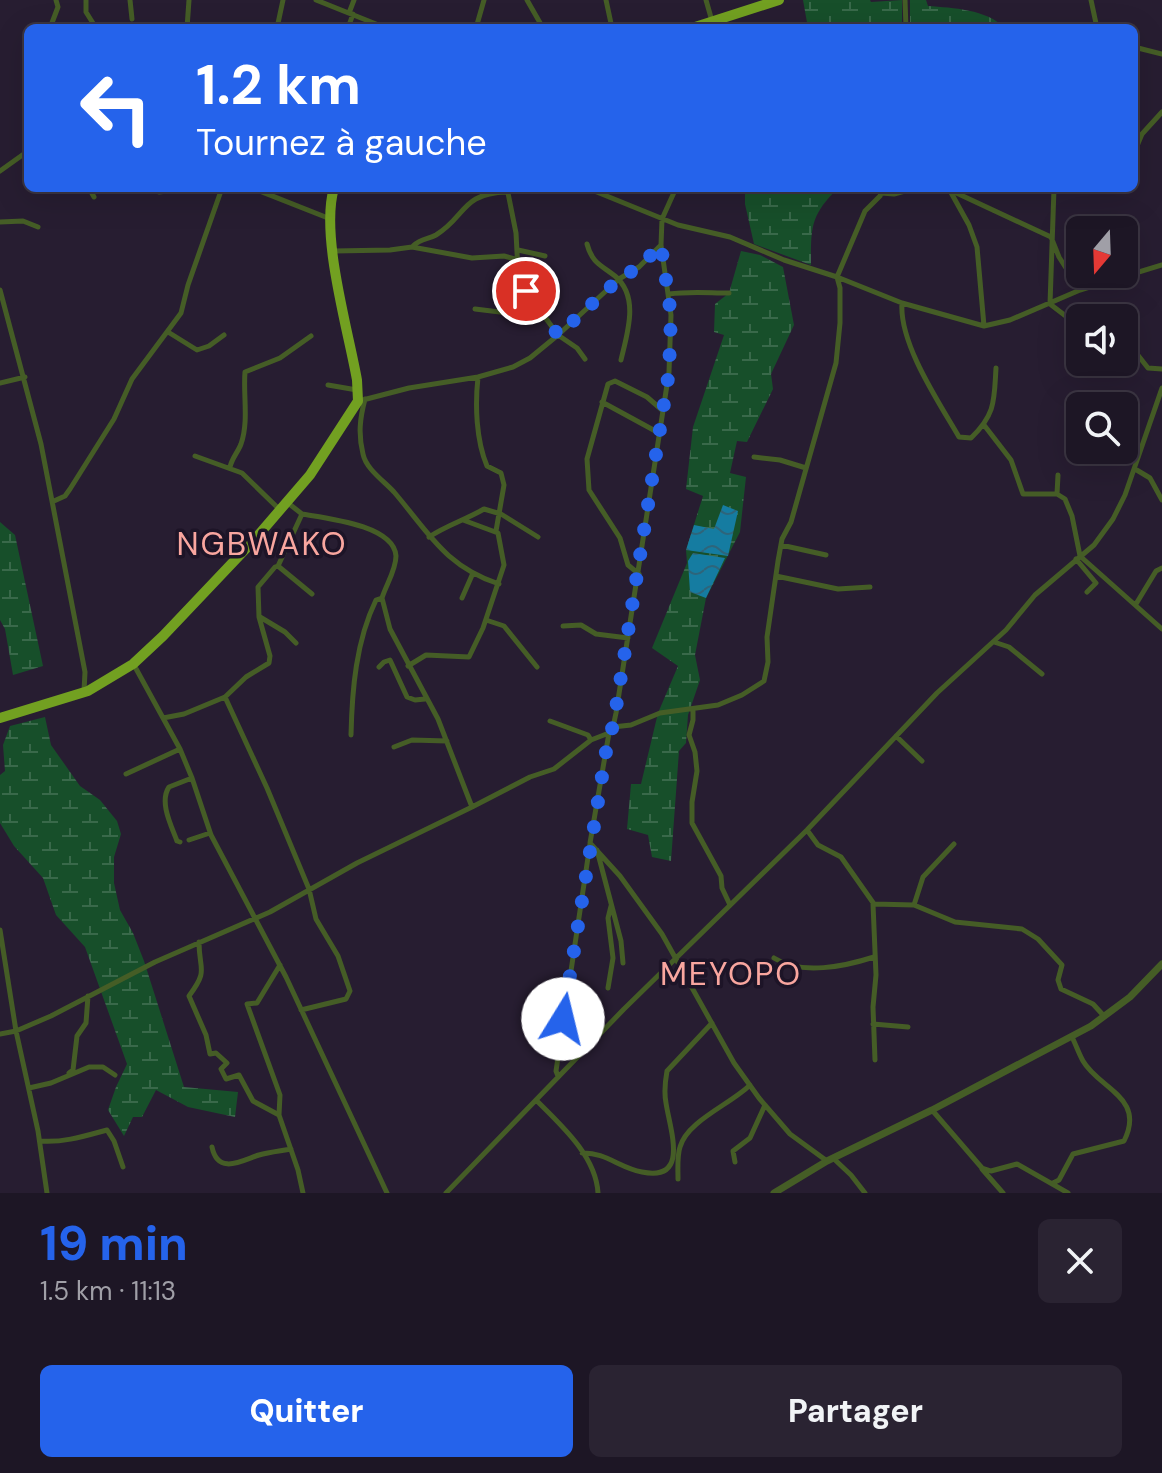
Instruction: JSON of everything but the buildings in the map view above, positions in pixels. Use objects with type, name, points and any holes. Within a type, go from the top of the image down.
[{"type":"highway","points":[[716,24],[775,1]]},
{"type":"highway","points":[[0,718],[84,693],[133,664],[203,595],[310,475],[360,397],[333,251],[329,219],[333,192]]},
{"type":"street","points":[[52,24],[58,7],[56,0]]},
{"type":"street","points":[[86,0],[86,12],[94,24]]},
{"type":"street","points":[[130,0],[132,19]]},
{"type":"street","points":[[187,24],[189,0]]},
{"type":"street","points":[[278,24],[283,0]]},
{"type":"street","points":[[316,0],[376,24]]},
{"type":"street","points":[[349,24],[354,0]]},
{"type":"street","points":[[477,24],[484,0]]},
{"type":"street","points":[[527,0],[541,24]]},
{"type":"street","points":[[606,0],[611,24]]},
{"type":"street","points":[[706,0],[713,24]]},
{"type":"street","points":[[905,0],[906,24]]},
{"type":"street","points":[[1091,0],[1096,24]]},
{"type":"street","points":[[1138,48],[1162,54]]},
{"type":"street","points":[[1138,144],[1142,134],[1162,112]]},
{"type":"street","points":[[0,171],[24,154]]},
{"type":"street","points":[[91,192],[94,197]]},
{"type":"street","points":[[54,501],[67,493],[114,419],[132,379],[181,313],[221,192]]},
{"type":"street","points":[[262,192],[329,219]]},
{"type":"street","points":[[412,247],[421,238],[435,236],[462,209],[483,195],[497,192]]},
{"type":"street","points":[[507,192],[518,250],[518,271],[524,287],[558,335],[577,348],[585,359]]},
{"type":"street","points":[[597,192],[678,225],[730,237],[902,303],[984,326],[1010,320],[1080,290],[1162,265]]},
{"type":"street","points":[[558,1076],[556,1071],[590,843],[639,574],[669,372],[671,315],[661,245],[662,219],[674,192]]},
{"type":"street","points":[[613,727],[625,726],[660,713],[693,710],[732,699],[764,681],[768,662],[767,637],[781,545],[791,522],[836,363],[840,323],[837,277],[865,211],[881,192]]},
{"type":"street","points":[[951,192],[977,247],[984,326]]},
{"type":"street","points":[[955,192],[1051,237],[1059,257],[1080,290]]},
{"type":"street","points":[[1050,304],[1054,192]]},
{"type":"street","points":[[0,222],[23,221],[38,227]]},
{"type":"street","points":[[587,244],[590,258],[619,279],[631,308],[621,360]]},
{"type":"street","points":[[328,385],[360,397],[478,377],[513,367],[530,358],[558,335],[661,245]]},
{"type":"street","points":[[333,251],[412,247],[472,258],[504,256],[518,260]]},
{"type":"street","points":[[518,250],[545,256]]},
{"type":"street","points":[[0,290],[25,377],[54,501],[85,672],[84,693]]},
{"type":"street","points":[[669,294],[693,294],[704,290],[729,293]]},
{"type":"street","points":[[902,303],[901,323],[912,353],[959,437],[971,438],[993,411],[996,368]]},
{"type":"street","points":[[1050,304],[1066,316]]},
{"type":"street","points":[[475,309],[516,314],[540,310]]},
{"type":"street","points":[[168,332],[197,350],[224,335]]},
{"type":"street","points":[[230,467],[241,444],[246,408],[243,395],[245,372],[280,358],[311,336]]},
{"type":"street","points":[[1138,355],[1148,368],[1162,369]]},
{"type":"street","points":[[0,383],[25,377]]},
{"type":"street","points":[[478,377],[476,396],[482,455],[487,466],[501,473],[504,485],[496,531]]},
{"type":"street","points":[[639,574],[628,565],[620,538],[589,490],[587,459],[608,384],[615,381],[647,397],[662,410]]},
{"type":"street","points":[[446,1193],[558,1076],[807,830],[937,693],[994,642],[1035,595],[1094,545],[1113,519],[1162,388]]},
{"type":"street","points":[[360,397],[359,427],[363,456],[447,557],[477,577],[499,584]]},
{"type":"street","points":[[602,402],[659,433]]},
{"type":"street","points":[[984,425],[1011,460],[1023,494],[1057,494],[1065,499],[1072,516],[1078,558],[1096,583],[1087,592]]},
{"type":"street","points":[[195,456],[242,473],[283,506],[302,514],[349,522],[378,533],[391,543],[395,561],[382,598],[385,616],[408,666],[438,719],[472,807]]},
{"type":"street","points":[[754,457],[780,460],[806,468]]},
{"type":"street","points":[[1134,469],[1150,478],[1162,500]]},
{"type":"street","points":[[1057,494],[1058,475]]},
{"type":"street","points":[[429,537],[448,524],[484,509],[501,514],[538,537]]},
{"type":"street","points":[[162,718],[170,719],[225,697],[246,677],[269,663],[269,651],[259,617],[258,587],[278,566],[302,514]]},
{"type":"street","points":[[408,666],[426,655],[469,657],[486,620],[504,565],[500,537],[496,531],[463,520]]},
{"type":"street","points":[[781,545],[826,555]]},
{"type":"street","points":[[1078,558],[1162,629]]},
{"type":"street","points":[[278,566],[312,594]]},
{"type":"street","points":[[1136,604],[1156,571],[1162,568]]},
{"type":"street","points":[[462,598],[473,573]]},
{"type":"street","points":[[776,576],[838,589],[870,587]]},
{"type":"street","points":[[351,735],[358,658],[366,619],[376,600],[382,598]]},
{"type":"street","points":[[259,617],[285,632],[296,643]]},
{"type":"street","points":[[486,620],[504,626],[537,667]]},
{"type":"street","points":[[563,626],[581,625],[596,634],[628,638]]},
{"type":"street","points":[[994,642],[1009,647],[1042,674]]},
{"type":"street","points":[[379,667],[390,660],[407,697],[425,699]]},
{"type":"street","points":[[133,664],[180,749],[210,833],[280,965],[387,1193]]},
{"type":"street","points":[[85,672],[102,683]]},
{"type":"street","points":[[225,697],[249,745],[309,889],[316,919],[338,956],[350,994],[339,1002],[301,1010]]},
{"type":"street","points":[[693,710],[689,735],[697,771],[692,823],[721,876],[724,894],[730,905]]},
{"type":"street","points":[[166,725],[170,719]]},
{"type":"street","points":[[550,721],[588,735],[591,740]]},
{"type":"street","points":[[0,1034],[16,1031],[51,1016],[88,995],[256,918],[530,777],[554,769],[591,740],[609,733]]},
{"type":"street","points":[[896,736],[922,761]]},
{"type":"street","points":[[394,747],[412,740],[447,741]]},
{"type":"street","points":[[126,774],[180,749]]},
{"type":"street","points":[[180,842],[168,817],[164,797],[169,787],[192,778]]},
{"type":"street","points":[[807,830],[818,845],[843,859],[873,903],[875,1060]]},
{"type":"street","points":[[189,840],[210,833]]},
{"type":"street","points":[[590,843],[625,883],[678,958],[712,1023],[765,1105],[790,1134],[851,1175],[865,1193]]},
{"type":"street","points":[[914,905],[923,877],[954,844]]},
{"type":"street","points":[[597,849],[621,941],[623,963]]},
{"type":"street","points":[[873,903],[882,906],[914,905],[955,922],[1022,929],[1038,939],[1062,965],[1058,980],[1061,989],[1093,1004],[1105,1017]]},
{"type":"street","points":[[608,988],[613,958],[608,918],[611,904]]},
{"type":"street","points":[[0,930],[47,1193]]},
{"type":"street","points":[[199,942],[203,976],[189,996],[206,1035],[210,1054],[216,1053],[227,1063],[221,1069],[226,1079],[239,1075],[253,1101],[279,1115]]},
{"type":"street","points":[[774,958],[787,965],[817,967],[874,957]]},
{"type":"street","points":[[774,1193],[789,1189],[830,1159],[1072,1037],[1130,997],[1162,964]]},
{"type":"street","points":[[280,965],[257,1003],[247,1004],[278,1088],[279,1115],[303,1193]]},
{"type":"street","points":[[64,1078],[73,1070],[77,1036],[86,1023],[88,995]]},
{"type":"street","points":[[582,1153],[598,1153],[640,1172],[667,1171],[673,1152],[665,1100],[667,1071],[712,1023]]},
{"type":"street","points":[[873,1024],[908,1027]]},
{"type":"street","points":[[1053,1183],[1062,1176],[1073,1154],[1124,1141],[1129,1127],[1124,1102],[1083,1061],[1072,1037]]},
{"type":"street","points":[[29,1088],[97,1065],[115,1075]]},
{"type":"street","points":[[678,1179],[678,1152],[683,1140],[708,1116],[750,1085]]},
{"type":"street","points":[[536,1100],[582,1153],[596,1175],[598,1193]]},
{"type":"street","points":[[735,1162],[733,1151],[750,1138],[765,1105]]},
{"type":"street","points":[[932,1110],[1003,1193]]},
{"type":"street","points":[[40,1141],[86,1137],[107,1130],[123,1167]]},
{"type":"street","points":[[212,1147],[220,1160],[235,1164],[291,1149]]},
{"type":"street","points":[[982,1168],[991,1171],[1017,1164],[1068,1193]]},
{"type":"green space","points":[[803,0],[902,0],[902,24],[807,24]]},
{"type":"green space","points":[[910,0],[926,0],[928,6],[979,13],[1000,24],[910,24]]},
{"type":"green space","points":[[745,192],[834,192],[822,206],[814,223],[811,265],[754,244]]},
{"type":"green space","points":[[741,251],[760,255],[783,267],[794,325],[771,374],[773,389],[747,442],[737,441],[730,473],[746,477],[740,532],[706,598],[695,655],[700,680],[688,715],[686,743],[679,751],[671,861],[652,857],[648,835],[627,829],[631,784],[641,784],[658,713],[678,666],[652,648],[687,563],[686,550],[703,496],[686,489],[693,427],[724,335],[714,332],[715,304],[729,293]]},
{"type":"green space","points":[[0,522],[15,535],[43,666],[13,675],[5,629],[0,620]]},
{"type":"green space","points":[[45,717],[51,745],[80,786],[100,800],[117,821],[121,834],[114,857],[114,883],[120,910],[144,961],[184,1087],[238,1092],[235,1117],[188,1107],[156,1090],[142,1117],[133,1117],[124,1136],[108,1110],[127,1064],[85,947],[56,915],[43,878],[14,846],[0,823],[0,775],[5,771],[3,745],[10,726]]},
{"type":"water","points":[[723,505],[738,511],[728,556],[686,550],[694,525],[714,529]]},
{"type":"water","points":[[693,553],[725,558],[706,598],[690,592],[688,561]]},
{"type":"district","name":"NGBWAKO","points":[[262,544]]},
{"type":"district","name":"MEYOPO","points":[[731,974]]},
{"type":"route","points":[[526,291],[558,335],[661,245],[671,315],[669,372],[643,549],[613,727],[609,733],[594,817],[563,1019]]}]
